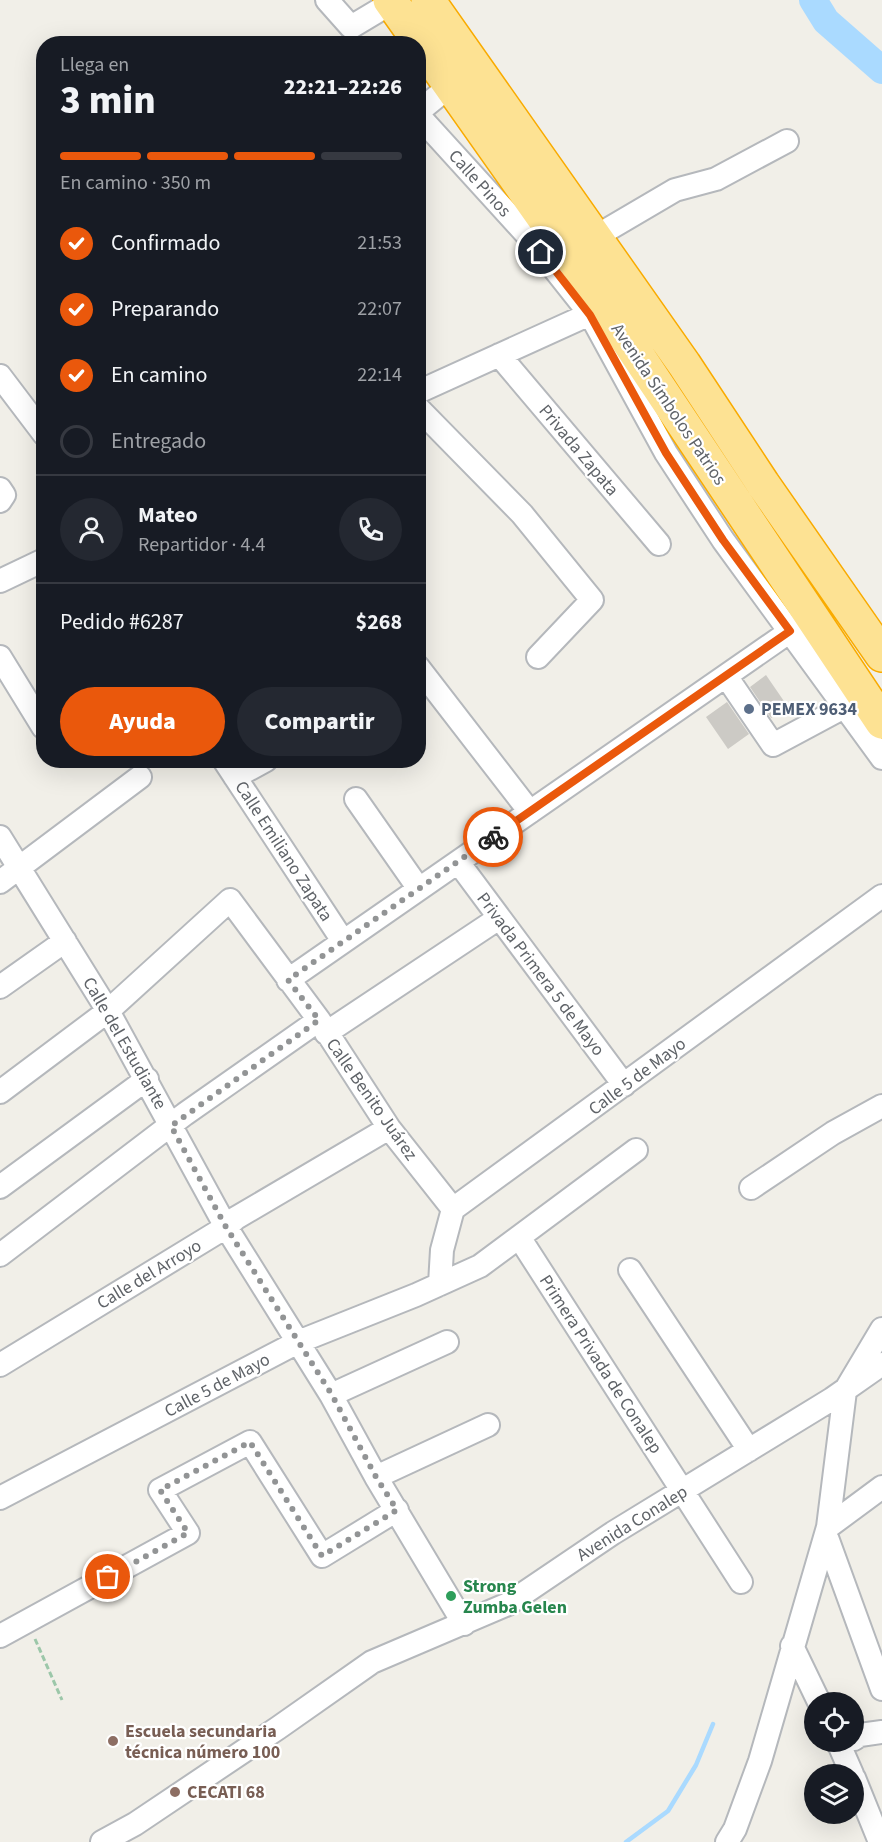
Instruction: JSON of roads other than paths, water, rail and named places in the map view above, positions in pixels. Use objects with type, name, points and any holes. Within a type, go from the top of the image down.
[{"type":"highway","name":"Avenida Símbolos Patrios","points":[[428,0],[595,237],[882,655]]},
{"type":"highway","name":"Avenida Símbolos Patrios","points":[[390,1],[415,36]]},
{"type":"highway","name":"Avenida Símbolos Patrios","points":[[426,51],[451,85],[598,310],[800,624],[854,702],[882,722]]},
{"type":"street","points":[[327,0],[351,27],[390,1]]},
{"type":"street","name":"Calle Pinos","points":[[426,106],[451,85]]},
{"type":"street","name":"Calle Pinos","points":[[426,122],[598,310]]},
{"type":"street","points":[[595,237],[675,190],[716,179],[787,141]]},
{"type":"street","points":[[426,388],[598,310]]},
{"type":"street","name":"Privada Zapata","points":[[499,355],[659,544]]},
{"type":"street","points":[[0,376],[36,423]]},
{"type":"street","points":[[426,416],[522,514],[592,600],[538,657]]},
{"type":"street","points":[[0,489],[4,495],[0,501]]},
{"type":"street","points":[[0,581],[36,564]]},
{"type":"street","points":[[288,980],[800,624]]},
{"type":"street","points":[[0,657],[36,716]]},
{"type":"street","points":[[726,676],[773,745],[854,702],[882,759]]},
{"type":"street","points":[[426,677],[530,812]]},
{"type":"street","name":"Calle Emiliano Zapata","points":[[229,769],[343,942]]},
{"type":"street","points":[[0,882],[140,777]]},
{"type":"street","points":[[356,799],[419,889]]},
{"type":"street","name":"Calle del Estudiante","points":[[0,837],[108,1011],[226,1227],[332,1395],[376,1477],[464,1624]]},
{"type":"street","name":"Privada Primera 5 de Mayo","points":[[458,862],[624,1085]]},
{"type":"street","name":"Calle 5 de Mayo","points":[[453,1209],[882,896]]},
{"type":"street","name":"Calle Benito Juárez","points":[[108,1011],[230,900],[322,1027],[389,1128],[453,1209]]},
{"type":"street","points":[[0,1255],[171,1126],[322,1027],[499,918]]},
{"type":"street","points":[[0,987],[65,941]]},
{"type":"street","points":[[0,1092],[108,1011]]},
{"type":"street","points":[[0,1187],[147,1080]]},
{"type":"street","points":[[751,1188],[833,1133],[882,1106]]},
{"type":"street","name":"Calle del Arroyo","points":[[0,1365],[226,1227],[236,1218],[389,1128]]},
{"type":"street","name":"Calle 5 de Mayo","points":[[0,1498],[298,1342],[480,1266],[636,1150]]},
{"type":"street","points":[[440,1284],[442,1250],[453,1209]]},
{"type":"street","name":"Primera Privada de Conalep","points":[[519,1237],[741,1582]]},
{"type":"street","points":[[630,1270],[749,1449]]},
{"type":"street","points":[[726,1842],[735,1829],[760,1761],[827,1531],[845,1391],[882,1329]]},
{"type":"street","points":[[332,1395],[447,1342]]},
{"type":"street","name":"Avenida Conalep","points":[[102,1842],[135,1824],[269,1735],[372,1662],[508,1604],[613,1533],[845,1391],[882,1364]]},
{"type":"street","points":[[376,1477],[488,1425]]},
{"type":"street","points":[[0,1636],[188,1533],[160,1490],[250,1442],[322,1556],[397,1510]]},
{"type":"street","points":[[827,1531],[882,1487]]},
{"type":"street","points":[[827,1531],[882,1689]]},
{"type":"street","points":[[792,1646],[814,1692]]},
{"type":"street","points":[[864,1734],[882,1732]]},
{"type":"street","points":[[864,1803],[880,1842]]},
{"type":"waterway","points":[[813,0],[826,21],[882,70]]},
{"type":"waterway","points":[[626,1842],[668,1811],[696,1765],[713,1724]]},
{"type":"place","name":"PEMEX 9634","points":[[749,709]]},
{"type":"place","name":"Strong Zumba Gelen","points":[[451,1596]]},
{"type":"place","name":"Escuela secundaria técnica número 100","points":[[113,1741]]},
{"type":"place","name":"CECATI 68","points":[[175,1792]]}]
